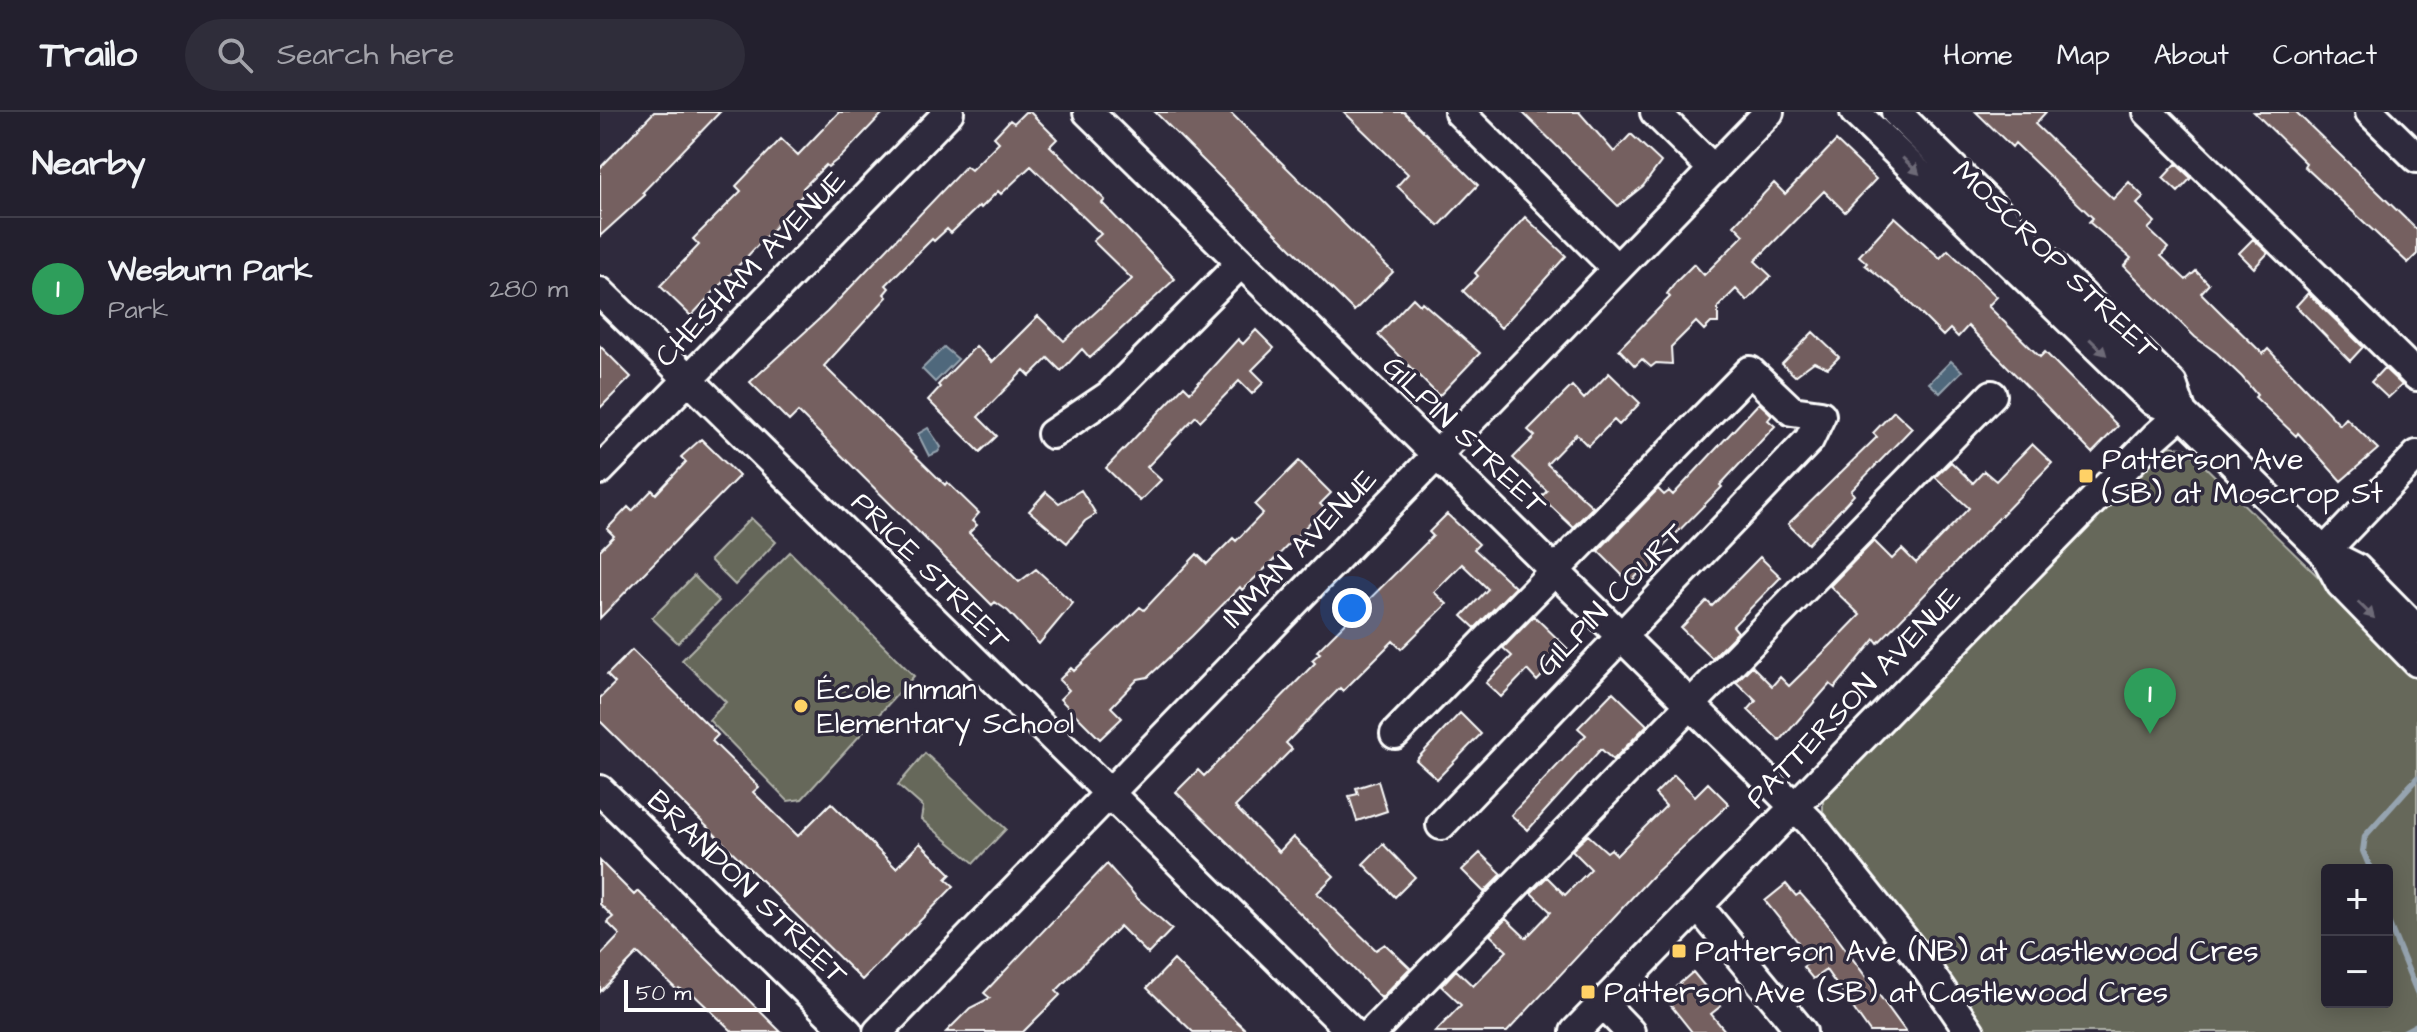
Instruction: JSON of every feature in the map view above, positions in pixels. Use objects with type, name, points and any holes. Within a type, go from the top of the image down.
[{"type":"street","name":"CHESHAM AVENUE","points":[[600,470],[949,112]]},
{"type":"street","name":"GILPIN STREET","points":[[1088,112],[1795,806],[1922,962],[1970,1032]]},
{"type":"street","points":[[1459,112],[1617,269]]},
{"type":"street","points":[[1655,112],[1714,170]]},
{"type":"street","name":"INMAN AVENUE","points":[[878,1032],[1769,112]]},
{"type":"street","name":"MOSCROP STREET","points":[[1855,112],[2149,397],[2182,413],[2324,552],[2341,584],[2417,662]]},
{"type":"street","name":"MOSCROP STREET","points":[[1896,112],[2172,384],[2182,413]]},
{"type":"street","points":[[2148,112],[2417,376]]},
{"type":"street","points":[[2370,112],[2417,158]]},
{"type":"street","points":[[1052,434],[1110,395],[1241,263]]},
{"type":"street","name":"PRICE STREET","points":[[600,292],[1352,1032]]},
{"type":"street","name":"GILPIN COURT","points":[[1441,825],[1809,440],[1821,415],[1792,411],[1750,371],[1554,571]]},
{"type":"street","points":[[1372,1032],[1992,395]]},
{"type":"street","name":"PATTERSON AVENUE","points":[[1575,1032],[2182,413]]},
{"type":"street","points":[[2324,552],[2417,455]]},
{"type":"street","name":"MOSCROP STREET","points":[[2324,552],[2356,568],[2417,630]]},
{"type":"street","points":[[1395,734],[1554,571]]},
{"type":"street","name":"BRANDON STREET","points":[[600,790],[848,1032]]},
{"type":"street","points":[[1698,906],[1802,1032]]},
{"type":"street","points":[[1603,1004],[1630,1032]]},
{"type":"green space","points":[[2164,445],[2187,449],[2417,673],[2417,1032],[1987,1032],[1908,921],[1823,815],[1823,798]]},
{"type":"green space","points":[[751,518],[776,542],[735,585],[710,560]]},
{"type":"green space","points":[[790,552],[914,676],[802,799],[788,801],[709,720],[726,702],[682,660]]},
{"type":"green space","points":[[694,576],[719,601],[678,643],[652,618]]},
{"type":"green space","points":[[925,753],[1006,829],[974,863],[921,819],[923,807],[898,785]]},
{"type":"water","points":[[944,347],[958,359],[935,382],[922,369]]},
{"type":"water","points":[[1951,361],[1962,371],[1940,393],[1929,383]]},
{"type":"water","points":[[928,428],[941,447],[929,456],[918,434]]},
{"type":"building","points":[[654,112],[720,112],[642,193],[645,195],[600,236],[600,168]]},
{"type":"building","points":[[839,112],[884,112],[842,156],[828,167],[826,165],[803,188],[806,191],[773,229],[691,316],[660,286],[699,245],[693,239],[741,191],[736,186],[781,139],[798,155]]},
{"type":"building","points":[[1025,112],[1030,112],[1057,139],[1050,146],[1105,200],[1102,203],[1175,279],[1090,358],[1082,349],[1061,371],[1048,358],[1030,376],[1024,370],[978,417],[997,436],[980,452],[928,400],[940,387],[938,385],[976,346],[992,362],[1038,316],[1064,341],[1132,279],[1093,241],[1101,234],[1031,166],[1001,194],[998,191],[981,208],[979,206],[951,233],[947,229],[934,241],[932,239],[886,285],[889,288],[884,294],[887,297],[824,366],[945,485],[947,482],[979,513],[972,521],[977,525],[969,533],[1019,582],[1036,569],[1073,603],[1039,644],[1008,611],[995,602],[992,605],[798,412],[789,421],[750,382],[827,312],[966,166],[971,170],[999,142],[994,137],[1010,120],[1014,123]]},
{"type":"building","points":[[1155,112],[1230,112],[1393,272],[1354,311]]},
{"type":"building","points":[[1344,112],[1404,112],[1478,185],[1439,226],[1397,186],[1408,174]]},
{"type":"building","points":[[1522,112],[1579,112],[1614,152],[1631,134],[1661,162],[1643,186],[1618,206]]},
{"type":"building","points":[[1976,112],[2046,112],[2035,124],[2113,199],[2129,182],[2144,197],[2137,204],[2155,222],[2148,229],[2168,248],[2161,256],[2186,280],[2196,271],[2209,284],[2201,293],[2220,312],[2263,354],[2268,349],[2340,425],[2346,418],[2378,449],[2341,481],[2298,433],[2296,436],[2255,397],[2257,395],[2242,377],[2195,337],[2124,266],[2131,258],[2089,222],[2093,218],[2015,143],[2012,147]]},
{"type":"building","points":[[2254,112],[2296,112],[2417,230],[2417,254],[2408,263],[2304,166],[2306,163]]},
{"type":"building","points":[[1836,141],[1876,179],[1845,212],[1824,191],[1755,261],[1771,276],[1747,301],[1736,289],[1718,307],[1718,323],[1711,323],[1704,330],[1696,322],[1671,347],[1672,364],[1656,363],[1651,367],[1642,359],[1635,366],[1619,349],[1670,297],[1667,294],[1676,282],[1694,264],[1704,275],[1744,235],[1734,225],[1774,183],[1785,194]]},
{"type":"building","points":[[2176,164],[2191,178],[2178,192],[2163,178]]},
{"type":"building","points":[[1525,217],[1566,256],[1501,328],[1463,291]]},
{"type":"building","points":[[1895,217],[1940,258],[1948,250],[1997,297],[1988,306],[2040,357],[2045,352],[2118,426],[2092,453],[1968,326],[1958,337],[1950,329],[1943,336],[1897,290],[1865,265],[1867,263],[1859,256]]},
{"type":"building","points":[[2253,239],[2268,253],[2254,268],[2239,253]]},
{"type":"building","points":[[2308,293],[2363,347],[2350,361],[2296,306]]},
{"type":"building","points":[[1413,298],[1420,305],[1422,302],[1480,353],[1439,396],[1378,335]]},
{"type":"building","points":[[1256,330],[1274,348],[1252,370],[1264,382],[1252,394],[1239,381],[1200,421],[1196,416],[1147,467],[1161,480],[1140,501],[1106,468],[1184,386],[1190,392],[1238,339],[1243,344]]},
{"type":"building","points":[[1813,332],[1839,357],[1828,368],[1814,362],[1795,376],[1782,364]]},
{"type":"building","points":[[600,346],[631,377],[600,408]]},
{"type":"building","points":[[2384,368],[2402,385],[2388,398],[2371,382]]},
{"type":"building","points":[[1609,373],[1640,403],[1619,425],[1614,420],[1588,446],[1576,434],[1547,464],[1593,507],[1573,527],[1541,497],[1547,491],[1513,458],[1535,436],[1528,430],[1572,386],[1584,399]]},
{"type":"building","points":[[1759,403],[1772,415],[1768,420],[1775,426],[1720,485],[1722,487],[1655,555],[1663,563],[1650,576],[1643,569],[1630,583],[1598,551],[1658,489],[1664,495],[1669,491],[1673,495]]},
{"type":"building","points":[[1894,411],[1912,428],[1851,491],[1854,495],[1808,544],[1788,524],[1877,437],[1873,433]]},
{"type":"building","points":[[701,439],[739,476],[600,618],[600,550],[614,536],[607,529],[628,507],[632,511],[652,490],[656,494],[686,462],[681,457]]},
{"type":"building","points":[[2032,444],[2052,463],[1878,643],[1875,639],[1835,688],[1830,684],[1780,741],[1748,710],[1756,701],[1736,682],[1752,666],[1772,686],[1780,677],[1789,686],[1829,647],[1860,615],[1830,586],[1874,541],[1892,559],[1902,549],[1916,563],[1969,508],[1935,477],[1951,462],[1973,483],[1984,471],[1996,481]]},
{"type":"building","points":[[1299,461],[1331,493],[1320,504],[1324,508],[1268,566],[1242,590],[1240,587],[1148,677],[1138,679],[1111,707],[1122,718],[1100,739],[1060,699],[1069,690],[1059,680],[1071,668],[1074,671],[1140,607],[1144,610],[1197,554],[1207,564],[1233,538],[1236,541],[1263,513],[1255,505]]},
{"type":"building","points":[[1081,490],[1096,514],[1085,521],[1067,543],[1029,511],[1046,492],[1059,503]]},
{"type":"building","points":[[1447,514],[1479,544],[1474,549],[1515,587],[1475,628],[1462,616],[1488,589],[1462,564],[1434,592],[1447,604],[1401,649],[1393,641],[1343,691],[1340,688],[1286,743],[1292,749],[1235,807],[1279,852],[1293,837],[1334,876],[1317,893],[1376,950],[1385,944],[1410,968],[1381,998],[1318,931],[1176,792],[1198,770],[1204,776],[1315,663],[1312,660],[1320,653],[1317,651],[1433,536],[1429,532]]},
{"type":"building","points":[[1760,557],[1781,577],[1733,626],[1738,632],[1712,658],[1681,628],[1707,601],[1712,606]]},
{"type":"building","points":[[1534,616],[1568,649],[1537,681],[1527,670],[1501,697],[1486,683],[1512,656],[1503,648]]},
{"type":"building","points":[[632,650],[718,735],[712,741],[759,787],[753,792],[798,836],[831,803],[896,868],[920,843],[951,874],[946,879],[954,886],[862,980],[600,721],[600,698],[615,683],[607,675]]},
{"type":"building","points":[[1613,692],[1647,725],[1613,760],[1601,749],[1528,830],[1511,815],[1586,735],[1578,728]]},
{"type":"building","points":[[1460,713],[1481,734],[1437,779],[1416,760]]},
{"type":"building","points":[[1674,775],[1695,796],[1708,783],[1729,804],[1652,876],[1507,1032],[1435,1032],[1461,1005],[1441,986],[1456,970],[1473,986],[1507,951],[1490,935],[1506,919],[1526,938],[1551,912],[1531,893],[1547,877],[1565,895],[1591,869],[1572,850],[1588,835],[1607,852],[1611,849],[1617,855],[1666,806],[1655,794]]},
{"type":"building","points":[[1378,781],[1387,811],[1357,821],[1349,796],[1358,794],[1356,788]]},
{"type":"building","points":[[1383,844],[1415,877],[1395,897],[1363,864]]},
{"type":"building","points":[[1480,853],[1502,874],[1484,892],[1462,870]]},
{"type":"building","points":[[600,861],[634,895],[638,891],[781,1032],[733,1032],[691,992],[688,996],[679,988],[677,990],[638,953],[600,992],[600,956],[620,935],[607,922],[613,917],[600,904]]},
{"type":"building","points":[[1107,864],[1138,899],[1172,929],[1148,954],[1120,926],[1056,991],[1060,995],[1023,1032],[946,1032],[970,1008],[990,998],[984,993]]},
{"type":"building","points":[[1786,884],[1796,896],[1800,893],[1825,921],[1906,1032],[1870,1032],[1826,970],[1813,979],[1803,967],[1807,964],[1793,946],[1798,942],[1765,901]]},
{"type":"building","points":[[1174,960],[1248,1032],[1193,1032],[1147,988]]},
{"type":"building","points":[[1693,972],[1721,1006],[1711,1014],[1726,1032],[1692,1032],[1664,997]]},
{"type":"waterway","points":[[2368,864],[2363,851],[2365,836],[2417,778]]},
{"type":"waterway","points":[[2393,934],[2417,992]]},
{"type":"waterway","points":[[2404,1032],[2417,1025]]},
{"type":"place","name":"Patterson Ave (SB) at Moscrop St","points":[[2086,476]]},
{"type":"place","name":"École Inman Elementary School","points":[[801,706]]},
{"type":"place","name":"Wesburn Park","points":[[2150,734]]},
{"type":"place","name":"Patterson Ave (NB) at Castlewood Cres","points":[[1679,951]]},
{"type":"place","name":"Patterson Ave (SB) at Castlewood Cres","points":[[1588,992]]}]
